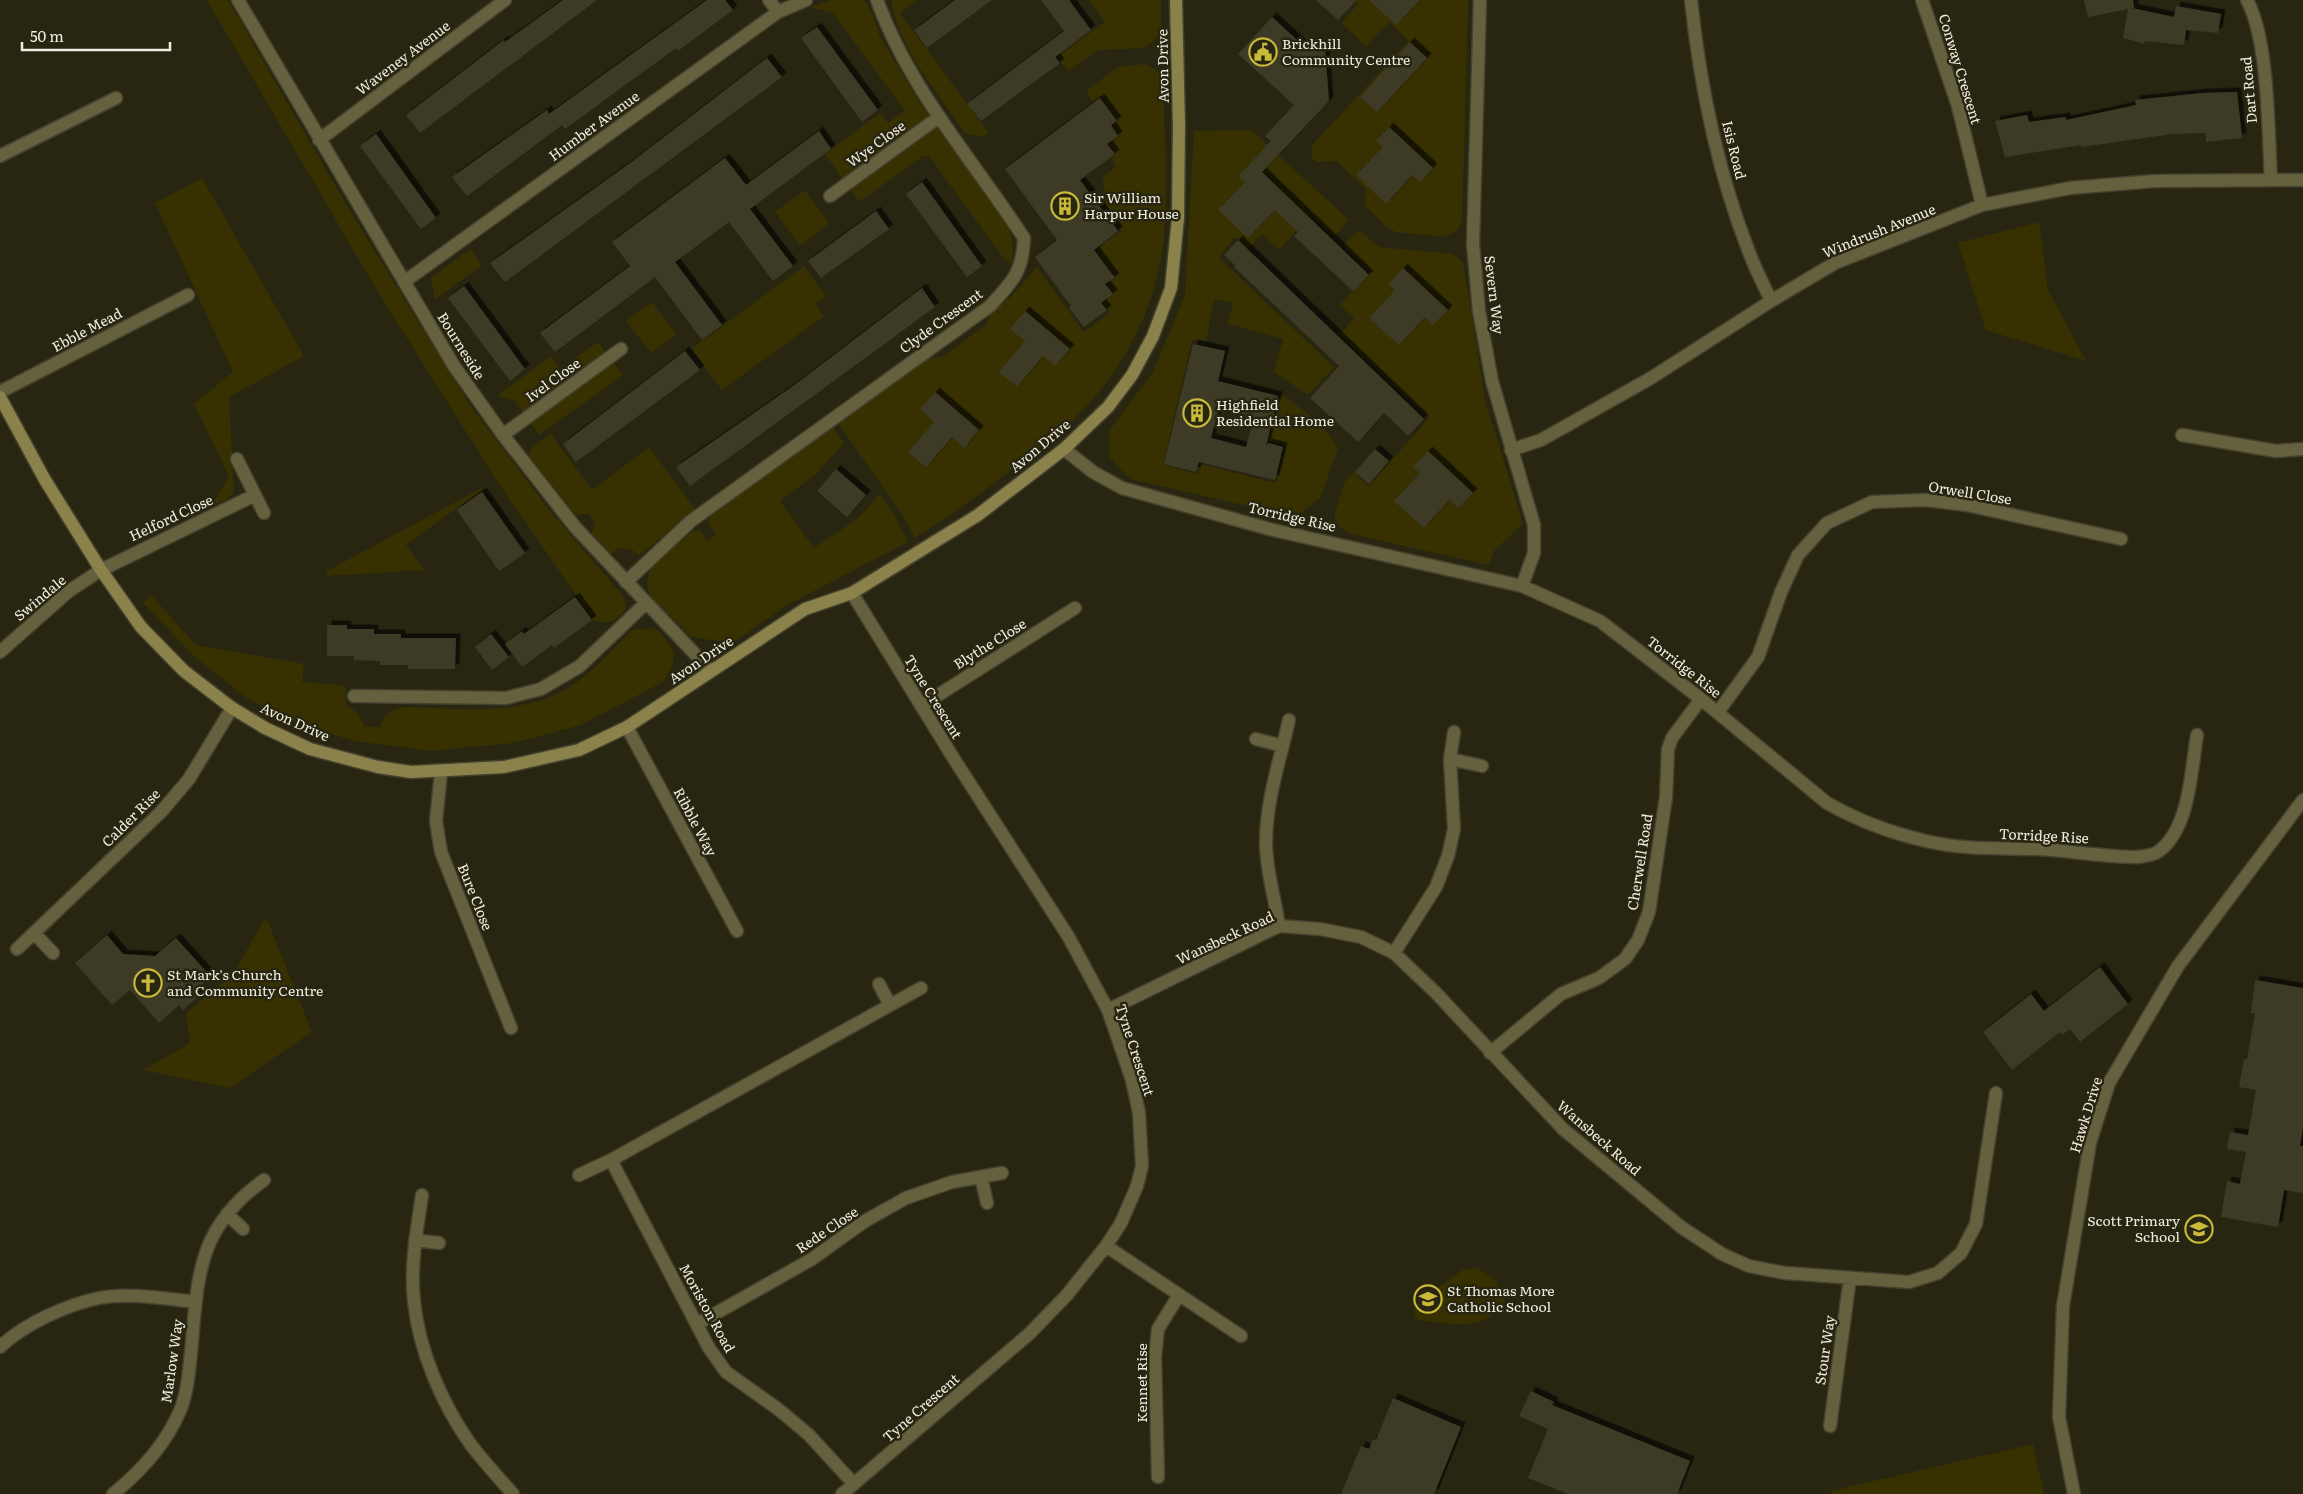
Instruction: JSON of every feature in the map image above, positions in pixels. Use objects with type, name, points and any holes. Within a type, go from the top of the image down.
[{"type":"street","name":"Bourneside","points":[[238,0],[454,366],[503,435],[575,527],[711,671]]},
{"type":"street","name":"Waveney Avenue","points":[[319,140],[505,0]]},
{"type":"street","points":[[769,0],[778,12]]},
{"type":"street","name":"Humber Avenue","points":[[404,282],[778,12],[806,0]]},
{"type":"street","name":"Clyde Crescent","points":[[626,582],[691,521],[990,306],[1010,284],[1023,259],[1024,238],[913,77],[886,25],[878,0]]},
{"type":"street","name":"Avon Drive","points":[[0,397],[45,480],[101,570],[141,627],[184,671],[232,708],[265,728],[310,749],[378,767],[411,772],[504,768],[578,750],[627,727],[804,609],[852,593],[978,515],[1064,449],[1108,407],[1132,375],[1153,336],[1170,288],[1178,218],[1179,125],[1176,0]]},
{"type":"street","name":"Severn Way","points":[[1480,0],[1473,244],[1479,311],[1492,381],[1534,525],[1534,553],[1522,586]]},
{"type":"street","name":"Isis Road","points":[[1691,0],[1709,110],[1725,178],[1749,253],[1771,301]]},
{"type":"street","name":"Conway Crescent","points":[[1922,0],[1958,106],[1982,205]]},
{"type":"street","name":"Dart Road","points":[[2247,0],[2254,13],[2264,68],[2271,180]]},
{"type":"street","points":[[0,156],[116,98]]},
{"type":"street","name":"Wye Close","points":[[830,196],[939,117]]},
{"type":"street","name":"Windrush Avenue","points":[[1511,450],[1541,440],[1651,378],[1771,301],[1835,263],[1982,205],[2070,188],[2154,181],[2303,180]]},
{"type":"street","name":"Ebble Mead","points":[[0,392],[188,295]]},
{"type":"street","name":"Ivel Close","points":[[503,435],[620,349]]},
{"type":"street","points":[[2182,435],[2276,451],[2303,450]]},
{"type":"street","name":"Torridge Rise","points":[[1064,449],[1093,472],[1122,488],[1274,530],[1522,586],[1600,621],[1718,712],[1827,803],[1845,813],[1896,833],[1956,846],[2139,857],[2158,853],[2173,838],[2182,818],[2197,735]]},
{"type":"street","points":[[238,459],[264,513]]},
{"type":"street","name":"Helford Close","points":[[101,570],[255,495]]},
{"type":"street","name":"Orwell Close","points":[[1718,712],[1758,657],[1781,592],[1798,555],[1828,523],[1872,502],[1925,500],[1967,505],[2121,538]]},
{"type":"street","name":"Swindale","points":[[0,652],[69,591],[101,570]]},
{"type":"street","name":"Tyne Crescent","points":[[842,1494],[1029,1334],[1066,1296],[1106,1246],[1121,1223],[1137,1186],[1142,1166],[1139,1113],[1132,1080],[1108,1010],[1068,936],[921,706],[852,593]]},
{"type":"street","points":[[354,696],[506,698],[541,689],[580,666],[646,603]]},
{"type":"street","name":"Blythe Close","points":[[921,706],[1075,608]]},
{"type":"street","name":"Cherwell Road","points":[[1490,1053],[1562,994],[1599,978],[1625,959],[1638,940],[1649,912],[1666,797],[1668,750],[1672,738],[1701,699]]},
{"type":"street","name":"Calder Rise","points":[[17,949],[161,812],[189,779],[232,708]]},
{"type":"street","points":[[1279,926],[1270,878],[1266,842],[1268,812],[1289,720]]},
{"type":"street","name":"Ribble Way","points":[[627,727],[737,931]]},
{"type":"street","points":[[1394,953],[1436,887],[1448,856],[1454,828],[1450,758],[1454,732]]},
{"type":"street","points":[[1256,739],[1283,746]]},
{"type":"street","points":[[1450,758],[1482,766]]},
{"type":"street","name":"Bure Close","points":[[441,772],[436,821],[441,852],[511,1028]]},
{"type":"street","name":"Hawk Drive","points":[[2074,1494],[2059,1418],[2063,1306],[2090,1143],[2109,1083],[2178,966],[2303,800]]},
{"type":"street","name":"Wansbeck Road","points":[[1108,1010],[1279,926],[1320,928],[1361,937],[1394,953],[1437,994],[1490,1053],[1563,1129],[1681,1227],[1722,1254],[1749,1266],[1785,1273],[1909,1282],[1938,1273],[1962,1253],[1976,1224],[1996,1092]]},
{"type":"street","points":[[34,933],[53,954]]},
{"type":"street","points":[[879,984],[890,1005]]},
{"type":"street","points":[[579,1175],[611,1160],[921,988]]},
{"type":"street","name":"Moriston Road","points":[[611,1160],[709,1348],[726,1372],[778,1408],[803,1430],[854,1484]]},
{"type":"street","name":"Rede Close","points":[[696,1324],[812,1259],[864,1222],[906,1198],[952,1182],[1002,1173]]},
{"type":"street","points":[[981,1176],[987,1203]]},
{"type":"street","name":"Marlow Way","points":[[113,1494],[134,1477],[160,1446],[180,1412],[189,1369],[199,1272],[208,1242],[227,1214],[245,1193],[264,1180]]},
{"type":"street","points":[[422,1195],[415,1240],[414,1301],[428,1358],[444,1399],[471,1445],[511,1493]]},
{"type":"street","points":[[227,1214],[243,1229]]},
{"type":"street","points":[[415,1240],[439,1243]]},
{"type":"street","points":[[1106,1246],[1241,1336]]},
{"type":"street","name":"Stour Way","points":[[1830,1426],[1850,1278]]},
{"type":"street","name":"Kennet Rise","points":[[1158,1477],[1155,1357],[1158,1329],[1179,1295]]},
{"type":"street","points":[[0,1348],[50,1314],[100,1297],[138,1297],[196,1302]]},
{"type":"shaded area","points":[[207,0],[228,0],[347,206],[471,407],[550,511],[623,596],[626,608],[613,621],[594,621],[497,481],[378,292]]},
{"type":"shaded area","points":[[831,0],[862,0],[866,3],[874,17],[879,35],[918,100],[1008,227],[1013,244],[1012,263],[1005,260],[929,156],[923,156],[859,202],[825,154],[880,113],[888,123],[905,111],[833,13],[810,7]]},
{"type":"shaded area","points":[[891,0],[917,0],[900,13],[988,132],[981,137],[965,133],[921,70],[902,36]]},
{"type":"shaded area","points":[[1089,0],[1161,0],[1161,29],[1155,40],[1144,48],[1098,50],[1068,71],[1057,57],[1105,22]]},
{"type":"shaded area","points":[[1354,0],[1468,0],[1462,223],[1457,231],[1444,237],[1396,232],[1388,228],[1364,205],[1366,189],[1337,161],[1317,162],[1311,157],[1313,144],[1409,41],[1389,22],[1366,46],[1341,23],[1358,4]]},
{"type":"shaded area","points":[[1145,64],[1158,71],[1163,81],[1166,205],[1159,270],[1144,317],[1133,340],[1106,383],[1067,426],[981,493],[915,538],[901,513],[838,423],[924,359],[942,357],[986,325],[992,311],[1009,299],[1037,267],[1084,332],[1110,312],[1103,303],[1114,294],[1107,285],[1116,278],[1096,250],[1121,231],[1121,224],[1106,206],[1103,177],[1116,166],[1111,158],[1116,154],[1109,144],[1119,136],[1112,126],[1118,121],[1100,96],[1093,101],[1086,91],[1118,67]]},
{"type":"shaded area","points":[[1251,130],[1349,220],[1334,236],[1310,216],[1279,250],[1262,234],[1248,249],[1235,237],[1219,258],[1334,367],[1308,395],[1274,372],[1283,339],[1228,324],[1233,303],[1214,299],[1206,341],[1192,340],[1163,465],[1198,474],[1200,464],[1276,483],[1286,446],[1268,441],[1280,394],[1313,418],[1338,449],[1320,498],[1296,517],[1130,479],[1110,458],[1109,431],[1153,372],[1185,295],[1194,131]]},
{"type":"shaded area","points":[[202,178],[304,356],[229,397],[234,491],[227,500],[212,505],[229,476],[194,404],[233,372],[155,203]]},
{"type":"shaded area","points":[[805,190],[829,223],[800,246],[775,212]]},
{"type":"shaded area","points":[[2039,222],[2048,290],[2086,361],[1986,330],[1958,243]]},
{"type":"shaded area","points":[[1359,230],[1379,247],[1453,254],[1463,263],[1486,404],[1523,523],[1493,552],[1489,565],[1351,534],[1340,527],[1334,517],[1344,483],[1354,472],[1369,486],[1429,418],[1340,335],[1354,318],[1340,305],[1370,272],[1343,246]]},
{"type":"shaded area","points":[[470,249],[482,265],[435,300],[431,278]]},
{"type":"shaded area","points":[[804,266],[826,296],[815,304],[824,316],[722,390],[691,349]]},
{"type":"shaded area","points":[[652,302],[676,334],[651,353],[626,321]]},
{"type":"shaded area","points":[[598,342],[623,375],[539,435],[515,401],[497,396],[551,356],[560,369]]},
{"type":"shaded area","points":[[833,427],[844,443],[815,475],[780,501],[814,548],[857,519],[880,494],[895,516],[908,542],[789,604],[732,643],[692,637],[651,597],[647,585],[649,572],[654,564],[693,531],[700,531],[708,541],[716,534],[708,524],[710,516]]},
{"type":"shaded area","points":[[551,434],[592,490],[649,447],[695,509],[639,556],[633,550],[618,548],[611,554],[592,533],[595,522],[589,514],[576,515],[529,456],[531,448]]},
{"type":"shaded area","points":[[491,483],[406,545],[424,570],[327,576],[327,571]]},
{"type":"shaded area","points":[[151,595],[196,645],[304,664],[302,682],[345,685],[347,707],[358,714],[364,726],[380,727],[387,714],[401,707],[489,709],[511,707],[554,695],[573,685],[589,673],[632,630],[651,628],[659,631],[671,646],[674,656],[672,667],[663,682],[581,725],[513,743],[432,751],[354,741],[288,720],[248,699],[196,658],[143,603]]},
{"type":"shaded area","points":[[266,917],[312,1032],[230,1088],[143,1070],[190,1043],[186,1013],[233,974]]},
{"type":"shaded area","points":[[1477,1268],[1492,1278],[1500,1289],[1504,1301],[1497,1311],[1488,1318],[1468,1324],[1421,1321],[1415,1318],[1415,1309],[1423,1299],[1464,1269]]},
{"type":"shaded area","points":[[2033,1444],[2044,1494],[1832,1494],[1831,1491]]},
{"type":"building","points":[[563,0],[597,0],[420,133],[406,115],[504,40],[505,42]]},
{"type":"building","points":[[707,0],[725,0],[733,10],[678,51],[676,48],[565,129],[562,125],[467,196],[452,177],[547,110],[549,114]]},
{"type":"building","points":[[955,0],[992,0],[927,48],[914,30]]},
{"type":"building","points":[[1041,0],[1069,0],[1091,30],[1055,57],[1060,63],[981,121],[967,104],[1064,31]]},
{"type":"building","points":[[1316,0],[1357,0],[1338,20]]},
{"type":"building","points":[[1369,0],[1420,0],[1396,25]]},
{"type":"building","points":[[2084,0],[2133,0],[2134,8],[2132,8],[2174,17],[2176,6],[2221,14],[2218,33],[2186,30],[2184,45],[2145,41],[2144,44],[2123,38],[2128,9],[2088,17]]},
{"type":"building","points":[[1272,17],[1308,50],[1325,49],[1329,101],[1262,172],[1369,275],[1353,291],[1294,236],[1298,232],[1275,210],[1248,238],[1218,210],[1245,182],[1238,176],[1271,141],[1265,136],[1294,105],[1238,54]]},
{"type":"building","points":[[817,27],[878,110],[862,122],[801,38]]},
{"type":"building","points":[[1410,42],[1427,58],[1377,112],[1360,97]]},
{"type":"building","points":[[767,58],[782,77],[505,282],[490,263],[633,161]]},
{"type":"building","points":[[2237,92],[2242,138],[2206,142],[2206,133],[2172,134],[2081,147],[2081,145],[2005,157],[1995,121],[2027,115],[2029,122],[2066,117],[2066,120],[2136,105],[2135,100],[2203,93]]},
{"type":"building","name":"Sir William Harpur House","points":[[1100,98],[1117,121],[1111,125],[1118,136],[1107,144],[1115,154],[1080,180],[1118,231],[1094,250],[1115,278],[1105,284],[1113,294],[1101,303],[1107,310],[1084,327],[1035,257],[1057,240],[1005,169]]},
{"type":"building","points":[[1389,127],[1433,168],[1420,182],[1412,175],[1386,204],[1356,175],[1383,147],[1376,141]]},
{"type":"building","points":[[819,131],[831,149],[750,209],[793,266],[773,281],[729,222],[675,262],[722,325],[702,340],[655,277],[555,352],[540,333],[630,266],[612,242],[725,158],[746,185]]},
{"type":"building","points":[[376,134],[436,218],[421,229],[360,146]]},
{"type":"building","points":[[922,182],[982,266],[967,277],[906,194]]},
{"type":"building","points":[[876,211],[889,229],[821,278],[808,261]]},
{"type":"building","points":[[1238,240],[1424,419],[1408,436],[1384,413],[1358,442],[1310,398],[1339,366],[1234,267],[1236,266],[1224,255]]},
{"type":"building","points":[[1403,268],[1448,310],[1433,325],[1425,317],[1399,345],[1369,318],[1395,290],[1389,284]]},
{"type":"building","points":[[464,286],[525,369],[510,381],[448,298]]},
{"type":"building","points":[[922,288],[935,307],[690,486],[676,467],[796,384]]},
{"type":"building","points":[[1025,311],[1070,349],[1055,366],[1043,356],[1017,387],[999,372],[1025,341],[1010,329]]},
{"type":"building","name":"Highfield Residential Home","points":[[1193,344],[1225,351],[1218,381],[1278,396],[1266,446],[1268,443],[1283,447],[1275,480],[1199,462],[1196,472],[1164,464]],"holes":[[[1219,408],[1254,417],[1246,447],[1211,438]]]},
{"type":"building","points":[[685,351],[700,370],[576,462],[563,444]]},
{"type":"building","points":[[935,392],[979,430],[964,448],[952,437],[926,467],[908,452],[934,422],[920,409]]},
{"type":"building","points":[[1375,449],[1389,461],[1369,484],[1355,472]]},
{"type":"building","points":[[1428,451],[1473,493],[1458,508],[1449,500],[1424,528],[1394,501],[1420,473],[1413,467]]},
{"type":"building","points":[[836,469],[866,495],[847,517],[817,491]]},
{"type":"building","points":[[482,492],[525,553],[499,571],[457,510]]},
{"type":"building","points":[[575,597],[592,620],[554,648],[552,645],[522,667],[505,644],[522,631],[524,634]]},
{"type":"building","points":[[327,625],[347,625],[347,629],[374,629],[374,634],[401,634],[401,638],[456,638],[455,669],[408,669],[408,665],[380,665],[380,661],[354,660],[354,656],[327,656]]},
{"type":"building","points":[[491,634],[509,657],[492,670],[475,647]]},
{"type":"building","name":"St Mark's Church and Community Centre","points":[[107,935],[123,954],[155,956],[176,938],[211,977],[196,990],[200,995],[183,1010],[179,1005],[159,1023],[130,990],[112,1005],[75,963]]},
{"type":"building","points":[[2100,967],[2128,1004],[2080,1042],[2070,1029],[2062,1035],[2060,1032],[2012,1070],[1983,1032],[2031,994],[2044,1011]]},
{"type":"building","points":[[2255,980],[2303,988],[2303,1126],[2300,1146],[2303,1146],[2303,1193],[2284,1190],[2278,1227],[2221,1217],[2227,1181],[2240,1184],[2246,1152],[2227,1149],[2230,1132],[2248,1135],[2256,1090],[2239,1087],[2244,1059],[2247,1059],[2255,1013],[2251,1013]]},
{"type":"building","points":[[1531,1391],[1554,1402],[1552,1405],[1690,1461],[1677,1494],[1568,1494],[1528,1478],[1548,1429],[1519,1416]]},
{"type":"building","points":[[1393,1398],[1461,1427],[1434,1494],[1341,1494],[1361,1446],[1369,1449],[1373,1439],[1376,1440]]},
{"type":"place","name":"Brickhill Community Centre","points":[[1263,52]]},
{"type":"place","name":"Sir William Harpur House","points":[[1065,206]]},
{"type":"place","name":"Highfield Residential Home","points":[[1197,413]]},
{"type":"place","name":"St Mark's Church and Community Centre","points":[[148,983]]},
{"type":"place","name":"Scott Primary School","points":[[2199,1229]]},
{"type":"place","name":"St Thomas More Catholic School","points":[[1428,1299]]}]
